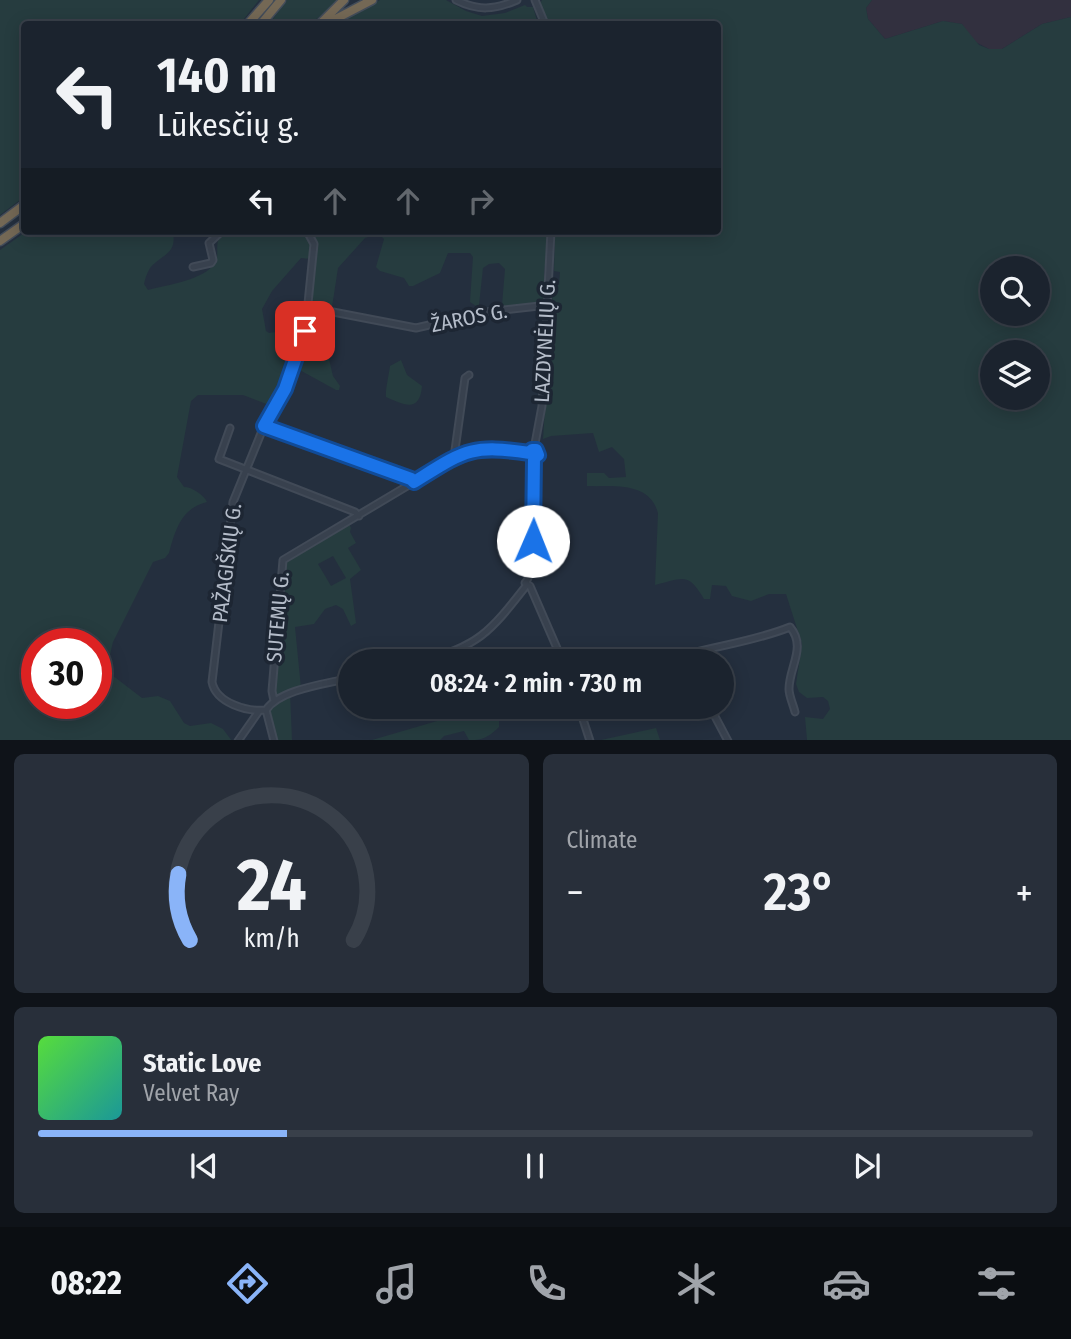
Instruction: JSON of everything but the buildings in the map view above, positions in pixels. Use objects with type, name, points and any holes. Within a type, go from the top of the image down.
[{"type":"highway","points":[[250,21],[268,0]]},
{"type":"highway","points":[[264,21],[281,0]]},
{"type":"highway","points":[[323,21],[344,0]]},
{"type":"highway","points":[[332,21],[372,0]]},
{"type":"highway","points":[[0,223],[21,207]]},
{"type":"highway","points":[[0,242],[21,226]]},
{"type":"street","points":[[456,0],[487,9],[517,0]]},
{"type":"street","points":[[535,0],[544,21]]},
{"type":"street","points":[[193,267],[213,260],[209,243],[218,235]]},
{"type":"street","name":"PAŽAGIŠKIŲ G.","points":[[263,710],[224,700],[215,691],[212,682],[233,502],[264,426],[285,389],[304,333],[314,244],[309,235]]},
{"type":"street","name":"LAZDYNĖLIŲ G.","points":[[551,235],[542,406],[533,454],[534,534],[528,584],[557,649]]},
{"type":"street","name":"ŽAROS G.","points":[[307,313],[333,312],[416,328],[486,312],[548,305]]},
{"type":"street","points":[[469,375],[465,378],[455,450],[457,456],[484,449],[533,454]]},
{"type":"street","points":[[264,426],[349,455],[414,482]]},
{"type":"street","points":[[230,428],[219,459],[355,512],[359,516]]},
{"type":"street","name":"SUTEMŲ G.","points":[[274,701],[272,691],[283,560],[457,456]]},
{"type":"street","points":[[460,649],[475,642],[500,618],[528,584]]},
{"type":"street","points":[[711,649],[769,636],[790,627],[797,640],[797,654],[789,688],[795,712]]},
{"type":"street","points":[[238,740],[274,701],[297,691],[338,681]]},
{"type":"street","points":[[263,710],[274,740]]},
{"type":"street","points":[[583,719],[590,740]]},
{"type":"street","points":[[717,719],[728,740]]},
{"type":"shaded area","points":[[872,0],[1071,0],[1071,17],[1042,24],[1002,49],[989,49],[972,40],[962,24],[943,21],[885,39],[868,19],[866,8]]},
{"type":"green space","points":[[0,0],[259,0],[242,21],[21,21],[21,199],[0,215]]},
{"type":"green space","points":[[287,0],[339,0],[311,21],[271,21]]},
{"type":"green space","points":[[380,0],[446,0],[482,16],[505,13],[525,5],[533,7],[537,21],[341,21]]},
{"type":"green space","points":[[542,0],[872,0],[866,8],[868,19],[885,39],[943,21],[962,24],[979,45],[989,49],[1002,49],[1042,24],[1071,17],[1071,740],[807,740],[805,717],[823,719],[830,709],[828,701],[823,697],[807,698],[799,692],[796,684],[802,644],[786,594],[769,594],[751,601],[732,596],[726,586],[712,585],[710,599],[704,599],[694,584],[684,579],[655,585],[658,513],[653,503],[647,495],[629,488],[587,486],[587,473],[604,473],[609,478],[626,477],[624,459],[612,447],[599,452],[593,433],[543,439],[553,285],[559,285],[560,272],[554,271],[555,235],[721,235],[721,21],[548,21],[540,4]]},
{"type":"green space","points":[[21,235],[174,235],[171,249],[147,274],[144,284],[148,290],[184,281],[210,269],[216,261],[218,241],[223,235],[374,235],[365,238],[338,268],[332,307],[304,308],[295,343],[297,347],[329,359],[333,376],[340,386],[339,390],[287,363],[269,405],[243,395],[198,395],[191,401],[177,477],[184,487],[191,488],[207,502],[191,509],[185,515],[169,553],[165,558],[153,562],[112,646],[112,628],[21,628],[21,719],[112,719],[112,675],[142,698],[158,696],[170,701],[184,723],[190,726],[211,723],[223,729],[231,740],[0,740],[0,250]],"holes":[[[301,258],[310,259],[300,315],[291,327],[269,333],[266,331],[262,309],[272,291]]]},
{"type":"green space","points":[[374,235],[549,235],[544,274],[547,285],[545,300],[504,308],[505,269],[499,263],[483,268],[479,305],[476,306],[470,302],[473,257],[470,253],[448,253],[440,273],[409,286],[404,278],[380,271],[376,267],[384,239]]},
{"type":"green space","points":[[401,360],[407,375],[422,386],[418,400],[410,405],[386,397],[390,366]]},
{"type":"green space","points":[[349,524],[356,543],[348,548],[361,570],[350,579],[356,623],[351,626],[343,609],[336,605],[325,609],[314,624],[295,627],[301,688],[290,691],[292,740],[276,740],[268,711],[274,696],[281,605],[285,603],[285,595],[282,592],[284,562]],"holes":[[[333,556],[346,578],[331,586],[318,564]]]},
{"type":"green space","points":[[444,719],[499,719],[499,727],[482,739],[469,740],[464,731],[444,736],[440,740],[372,740]]},
{"type":"green space","points":[[656,728],[660,740],[601,740]]},
{"type":"route","points":[[305,331],[285,389],[264,426],[349,455],[414,482],[457,456],[475,449],[530,453],[534,449],[538,455],[534,458],[533,541]]}]
